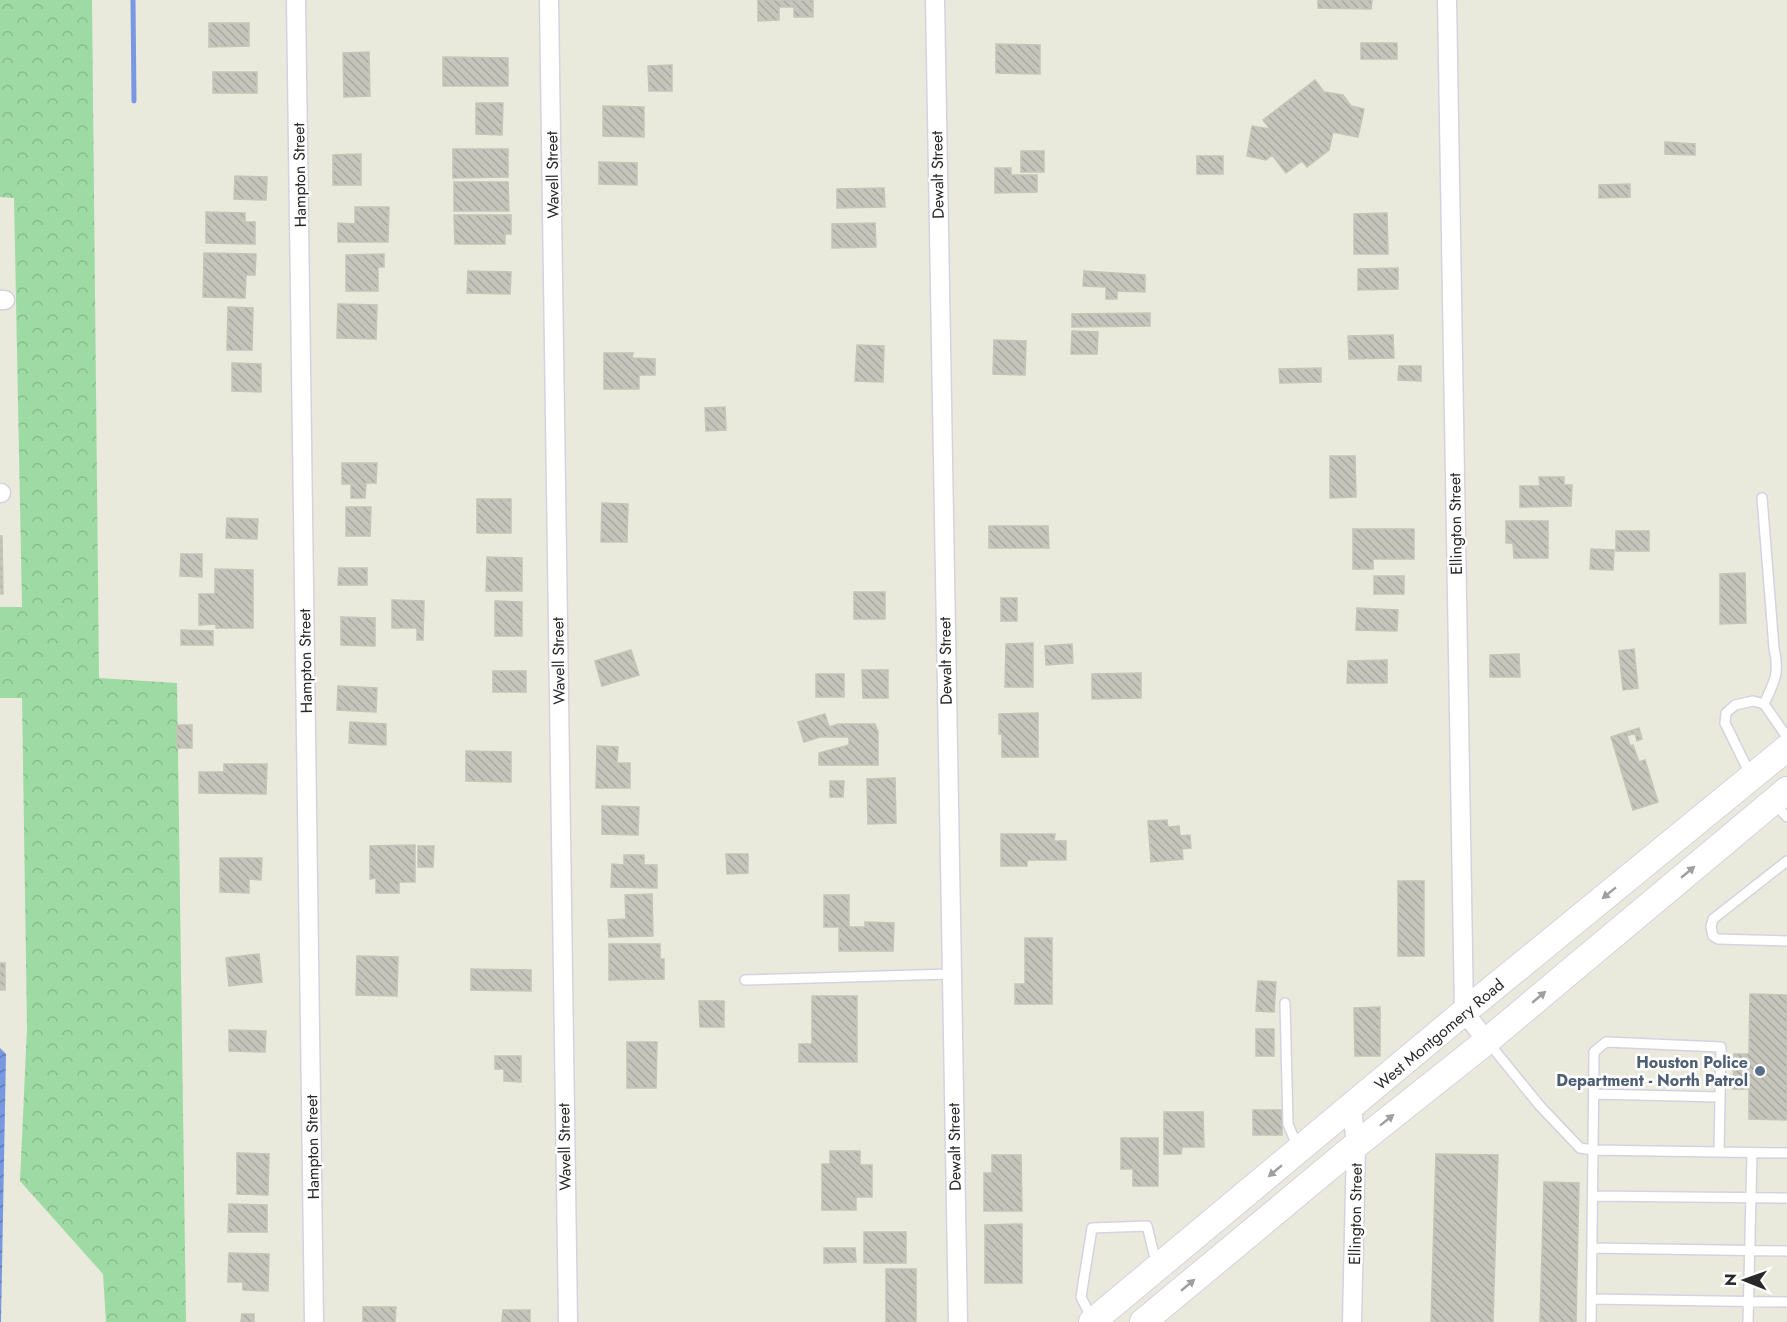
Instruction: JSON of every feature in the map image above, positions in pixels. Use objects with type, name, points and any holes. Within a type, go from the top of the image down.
[{"type":"main road","name":"West Montgomery Road","points":[[1093,1322],[1464,1012],[1787,748]]},
{"type":"main road","points":[[1751,776],[1782,803]]},
{"type":"main road","name":"West Montgomery Road","points":[[1152,1319],[1356,1145],[1782,803]]},
{"type":"street","name":"Hampton Street","points":[[296,0],[314,1322]]},
{"type":"street","name":"Wavell Street","points":[[549,0],[568,1322]]},
{"type":"street","name":"Dewalt Street","points":[[935,0],[950,974],[958,1322]]},
{"type":"street","name":"Ellington Street","points":[[1448,0],[1464,1012]]},
{"type":"street","points":[[1464,1012],[1487,1041]]},
{"type":"street","name":"Ellington Street","points":[[1352,1107],[1356,1145],[1352,1322]]},
{"type":"lane","points":[[1762,498],[1774,648],[1778,663],[1777,676],[1764,704]]},
{"type":"lane","points":[[1751,776],[1725,723],[1726,713],[1735,705],[1753,701],[1764,704],[1787,737]]},
{"type":"lane","points":[[1787,861],[1713,919],[1711,927],[1713,936],[1718,939],[1787,941]]},
{"type":"lane","points":[[745,980],[950,974]]},
{"type":"lane","points":[[1285,1003],[1288,1124],[1299,1151]]},
{"type":"lane","points":[[1487,1041],[1540,1106],[1581,1148],[1787,1153]]},
{"type":"lane","points":[[1591,1322],[1594,1052],[1606,1042],[1721,1047],[1719,1152]]},
{"type":"lane","points":[[1594,1094],[1720,1097]]},
{"type":"lane","points":[[1748,1322],[1752,1153]]},
{"type":"lane","points":[[1593,1196],[1787,1198]]},
{"type":"lane","points":[[1093,1322],[1081,1297],[1092,1228],[1147,1226],[1157,1268]]},
{"type":"lane","points":[[1592,1248],[1787,1251]]},
{"type":"lane","points":[[1592,1299],[1787,1302]]},
{"type":"green space","points":[[0,0],[92,0],[99,678],[177,683],[186,1322],[106,1322],[103,1274],[20,1181],[27,1028],[22,698],[0,698],[0,607],[22,607],[14,198],[0,197]]},
{"type":"water","points":[[0,1048],[6,1054],[1,1322],[0,1322]]},
{"type":"building","points":[[758,0],[813,0],[813,17],[794,17],[794,7],[779,7],[779,20],[758,21]]},
{"type":"building","points":[[1318,0],[1372,0],[1371,9],[1318,8]]},
{"type":"building","points":[[209,23],[249,23],[249,46],[209,47]]},
{"type":"building","points":[[1361,43],[1397,43],[1397,59],[1361,59]]},
{"type":"building","points":[[996,44],[1040,45],[1040,74],[996,73]]},
{"type":"building","points":[[369,52],[370,96],[344,97],[343,53]]},
{"type":"building","points":[[443,57],[508,58],[508,86],[443,86]]},
{"type":"building","points":[[672,65],[672,91],[649,91],[648,66]]},
{"type":"building","points":[[213,72],[257,72],[257,93],[213,93]]},
{"type":"building","points":[[1315,80],[1324,92],[1343,95],[1351,106],[1364,109],[1358,137],[1333,132],[1329,150],[1307,167],[1302,161],[1286,173],[1272,155],[1266,160],[1247,156],[1252,126],[1270,129],[1263,120]]},
{"type":"building","points":[[476,103],[503,103],[502,135],[476,134]]},
{"type":"building","points":[[603,106],[644,107],[644,137],[603,136]]},
{"type":"building","points":[[1665,142],[1695,144],[1695,155],[1665,154]]},
{"type":"building","points":[[453,149],[508,149],[508,177],[453,178]]},
{"type":"building","points":[[1021,151],[1044,151],[1044,172],[1021,172]]},
{"type":"building","points":[[361,154],[361,185],[333,185],[333,155]]},
{"type":"building","points":[[1197,156],[1223,156],[1223,174],[1197,174]]},
{"type":"building","points":[[599,162],[637,163],[637,185],[599,184]]},
{"type":"building","points":[[995,168],[1011,168],[1011,175],[1037,175],[1037,192],[995,193]]},
{"type":"building","points":[[235,176],[267,177],[266,200],[234,199]]},
{"type":"building","points":[[454,182],[508,182],[509,211],[454,211]]},
{"type":"building","points":[[1630,184],[1630,197],[1599,198],[1599,185]]},
{"type":"building","points":[[884,188],[885,207],[837,208],[837,189]]},
{"type":"building","points":[[355,207],[389,207],[388,242],[338,242],[338,223],[355,224]]},
{"type":"building","points":[[206,212],[245,213],[245,222],[255,222],[255,244],[206,243]]},
{"type":"building","points":[[1387,213],[1388,254],[1354,254],[1354,214]]},
{"type":"building","points":[[454,215],[511,215],[511,234],[505,234],[505,244],[455,244]]},
{"type":"building","points":[[875,223],[876,247],[832,248],[832,224]]},
{"type":"building","points":[[204,253],[256,254],[255,275],[246,275],[245,298],[203,297]]},
{"type":"building","points":[[384,254],[384,267],[378,267],[378,291],[346,291],[346,255]]},
{"type":"building","points":[[1398,268],[1398,289],[1358,290],[1358,269]]},
{"type":"building","points":[[468,271],[511,272],[510,294],[467,293]]},
{"type":"building","points":[[1084,271],[1145,275],[1145,292],[1117,291],[1117,299],[1106,299],[1106,287],[1083,286]]},
{"type":"building","points":[[338,304],[377,305],[376,339],[337,338]]},
{"type":"building","points":[[228,307],[253,308],[252,350],[227,350]]},
{"type":"building","points":[[1150,313],[1150,326],[1072,327],[1072,314]]},
{"type":"building","points":[[1072,331],[1098,332],[1097,354],[1071,354]]},
{"type":"building","points":[[1393,335],[1394,358],[1349,359],[1348,336]]},
{"type":"building","points":[[994,340],[1026,341],[1025,375],[993,374]]},
{"type":"building","points":[[857,345],[884,346],[883,382],[855,381]]},
{"type":"building","points":[[604,353],[633,353],[632,358],[655,359],[655,375],[639,375],[639,389],[604,389]]},
{"type":"building","points":[[232,363],[261,364],[261,392],[232,391]]},
{"type":"building","points":[[1399,366],[1421,366],[1421,381],[1398,380]]},
{"type":"building","points":[[1321,368],[1321,382],[1280,383],[1279,369]]},
{"type":"building","points":[[725,407],[726,430],[706,431],[705,408]]},
{"type":"building","points":[[1330,456],[1355,456],[1356,497],[1330,498]]},
{"type":"building","points":[[342,463],[377,463],[376,483],[366,483],[365,498],[351,498],[351,484],[342,484]]},
{"type":"building","points":[[1539,477],[1564,477],[1564,485],[1572,485],[1571,506],[1520,507],[1520,486],[1540,486]]},
{"type":"building","points":[[477,499],[511,499],[511,533],[477,533]]},
{"type":"building","points":[[602,503],[628,504],[627,542],[601,542]]},
{"type":"building","points":[[346,507],[371,507],[370,536],[346,536]]},
{"type":"building","points":[[227,518],[258,519],[257,539],[226,538]]},
{"type":"building","points":[[1506,521],[1548,521],[1548,558],[1514,558],[1513,543],[1506,543]]},
{"type":"building","points":[[989,526],[1048,526],[1049,548],[989,548]]},
{"type":"building","points":[[1353,529],[1414,529],[1414,559],[1373,559],[1373,569],[1353,569]]},
{"type":"building","points":[[1616,531],[1649,531],[1649,551],[1616,551]]},
{"type":"building","points":[[0,536],[2,536],[3,594],[0,594]]},
{"type":"building","points":[[1591,549],[1614,550],[1613,570],[1590,569]]},
{"type":"building","points":[[181,554],[202,554],[202,577],[180,576]]},
{"type":"building","points":[[487,557],[522,558],[522,591],[486,591]]},
{"type":"building","points":[[339,568],[367,568],[367,585],[338,585]]},
{"type":"building","points":[[215,569],[253,570],[253,628],[216,628],[216,624],[199,625],[199,594],[215,594]]},
{"type":"building","points":[[1745,573],[1746,623],[1720,624],[1720,574]]},
{"type":"building","points":[[1374,576],[1404,576],[1404,594],[1374,594]]},
{"type":"building","points":[[854,592],[885,592],[885,619],[854,619]]},
{"type":"building","points":[[1001,598],[1017,598],[1017,621],[1001,621]]},
{"type":"building","points":[[392,600],[424,601],[423,640],[417,640],[417,628],[392,628]]},
{"type":"building","points":[[495,601],[522,602],[522,636],[495,636]]},
{"type":"building","points":[[1357,608],[1398,610],[1397,631],[1356,630]]},
{"type":"building","points":[[341,617],[375,618],[375,646],[341,645]]},
{"type":"building","points":[[181,630],[213,631],[213,645],[181,645]]},
{"type":"building","points":[[1033,643],[1033,687],[1005,687],[1006,644]]},
{"type":"building","points":[[1072,644],[1073,663],[1046,665],[1045,646]]},
{"type":"building","points":[[1634,649],[1638,688],[1623,690],[1619,651]]},
{"type":"building","points":[[631,650],[639,675],[602,686],[595,661]]},
{"type":"building","points":[[1519,654],[1520,677],[1490,677],[1490,655]]},
{"type":"building","points":[[1387,660],[1387,683],[1347,683],[1348,661]]},
{"type":"building","points":[[862,670],[888,670],[888,698],[863,698]]},
{"type":"building","points":[[493,671],[526,671],[526,692],[493,692]]},
{"type":"building","points":[[1141,673],[1141,698],[1092,699],[1092,674]]},
{"type":"building","points":[[816,674],[844,674],[844,697],[816,697]]},
{"type":"building","points":[[338,686],[377,688],[376,712],[337,710]]},
{"type":"building","points":[[1038,713],[1038,757],[1002,757],[999,714]]},
{"type":"building","points":[[825,714],[829,727],[839,724],[875,724],[878,732],[878,765],[819,765],[819,753],[849,745],[849,737],[820,737],[804,742],[798,722]]},
{"type":"building","points":[[350,722],[386,724],[386,745],[349,743]]},
{"type":"building","points":[[177,725],[192,725],[192,748],[177,748]]},
{"type":"building","points":[[1639,728],[1642,739],[1637,741],[1635,733],[1627,736],[1639,762],[1645,760],[1658,802],[1633,810],[1611,737]]},
{"type":"building","points":[[597,746],[618,747],[617,763],[630,763],[630,788],[596,788]]},
{"type":"building","points":[[466,751],[511,752],[511,782],[466,781]]},
{"type":"building","points":[[224,764],[267,764],[266,794],[199,793],[199,772],[224,772]]},
{"type":"building","points":[[895,778],[896,823],[868,824],[867,779]]},
{"type":"building","points":[[830,781],[844,781],[843,797],[830,797]]},
{"type":"building","points":[[602,806],[639,807],[638,835],[602,834]]},
{"type":"building","points":[[1167,820],[1168,827],[1179,826],[1180,836],[1190,835],[1191,848],[1182,849],[1183,859],[1151,862],[1148,821]]},
{"type":"building","points":[[1001,834],[1055,834],[1054,841],[1066,841],[1066,860],[1027,860],[1027,866],[1001,866]]},
{"type":"building","points":[[415,845],[415,882],[399,882],[399,893],[376,893],[376,878],[370,879],[370,846]]},
{"type":"building","points":[[418,846],[434,846],[433,867],[418,867]]},
{"type":"building","points":[[726,854],[748,854],[748,873],[727,874]]},
{"type":"building","points":[[624,855],[644,855],[644,865],[657,865],[657,888],[611,887],[612,864],[624,865]]},
{"type":"building","points":[[220,858],[262,858],[261,880],[249,879],[249,893],[220,892]]},
{"type":"building","points":[[1398,881],[1424,881],[1424,956],[1398,956]]},
{"type":"building","points":[[652,894],[653,936],[609,937],[608,920],[626,919],[625,895]]},
{"type":"building","points":[[824,895],[849,895],[849,927],[865,927],[865,922],[894,923],[893,951],[839,951],[839,927],[824,927]]},
{"type":"building","points":[[1025,938],[1052,938],[1052,1004],[1015,1004],[1015,984],[1025,984]]},
{"type":"building","points":[[609,944],[660,944],[660,959],[664,959],[664,979],[609,980]]},
{"type":"building","points":[[259,954],[262,982],[229,986],[226,958]]},
{"type":"building","points":[[357,956],[398,957],[397,996],[356,995]]},
{"type":"building","points":[[0,963],[5,963],[5,990],[0,990]]},
{"type":"building","points":[[471,969],[531,970],[531,991],[471,990]]},
{"type":"building","points":[[1258,981],[1276,982],[1274,1012],[1256,1011]]},
{"type":"building","name":"Houston Police Department - North Patrol","points":[[1750,994],[1787,995],[1787,1120],[1749,1119],[1749,1089],[1733,1089],[1734,1054],[1749,1054]]},
{"type":"building","points":[[812,996],[857,996],[857,1062],[799,1062],[799,1044],[812,1044]]},
{"type":"building","points":[[699,1001],[724,1001],[724,1027],[700,1027]]},
{"type":"building","points":[[1380,1007],[1380,1056],[1355,1056],[1354,1008]]},
{"type":"building","points":[[1256,1029],[1274,1029],[1274,1056],[1256,1056]]},
{"type":"building","points":[[229,1030],[266,1031],[265,1052],[229,1051]]},
{"type":"building","points":[[627,1042],[657,1042],[656,1088],[627,1088]]},
{"type":"building","points":[[495,1056],[521,1056],[521,1082],[504,1081],[504,1069],[495,1069]]},
{"type":"building","points":[[1253,1110],[1282,1110],[1282,1135],[1253,1135]]},
{"type":"building","points":[[1164,1112],[1203,1112],[1204,1147],[1182,1147],[1181,1154],[1164,1154]]},
{"type":"building","points":[[1121,1138],[1158,1138],[1158,1186],[1133,1186],[1133,1169],[1121,1169]]},
{"type":"building","points":[[830,1151],[860,1151],[860,1165],[872,1165],[872,1197],[856,1197],[856,1210],[822,1210],[822,1164],[830,1164]]},
{"type":"building","points":[[237,1153],[269,1154],[268,1195],[237,1194]]},
{"type":"building","points":[[1436,1154],[1498,1155],[1493,1322],[1431,1322]]},
{"type":"building","points":[[992,1155],[1021,1155],[1022,1211],[984,1211],[984,1173],[992,1173]]},
{"type":"building","points":[[1544,1182],[1579,1183],[1576,1322],[1540,1322]]},
{"type":"building","points":[[229,1204],[267,1205],[267,1232],[228,1232]]},
{"type":"building","points":[[1022,1224],[1022,1283],[985,1283],[985,1225]]},
{"type":"building","points":[[864,1232],[906,1232],[906,1263],[864,1263]]},
{"type":"building","points":[[824,1248],[855,1248],[856,1262],[824,1263]]},
{"type":"building","points":[[229,1253],[269,1254],[268,1291],[243,1290],[243,1282],[228,1282]]},
{"type":"building","points":[[886,1269],[916,1269],[916,1322],[886,1322]]},
{"type":"building","points":[[363,1307],[396,1307],[395,1322],[363,1322]]},
{"type":"building","points":[[503,1310],[530,1310],[530,1322],[502,1322]]},
{"type":"building","points":[[242,1314],[254,1314],[254,1322],[241,1322]]},
{"type":"waterway","points":[[133,0],[134,101]]},
{"type":"place","name":"Houston Police Department - North Patrol","points":[[1760,1071]]}]
